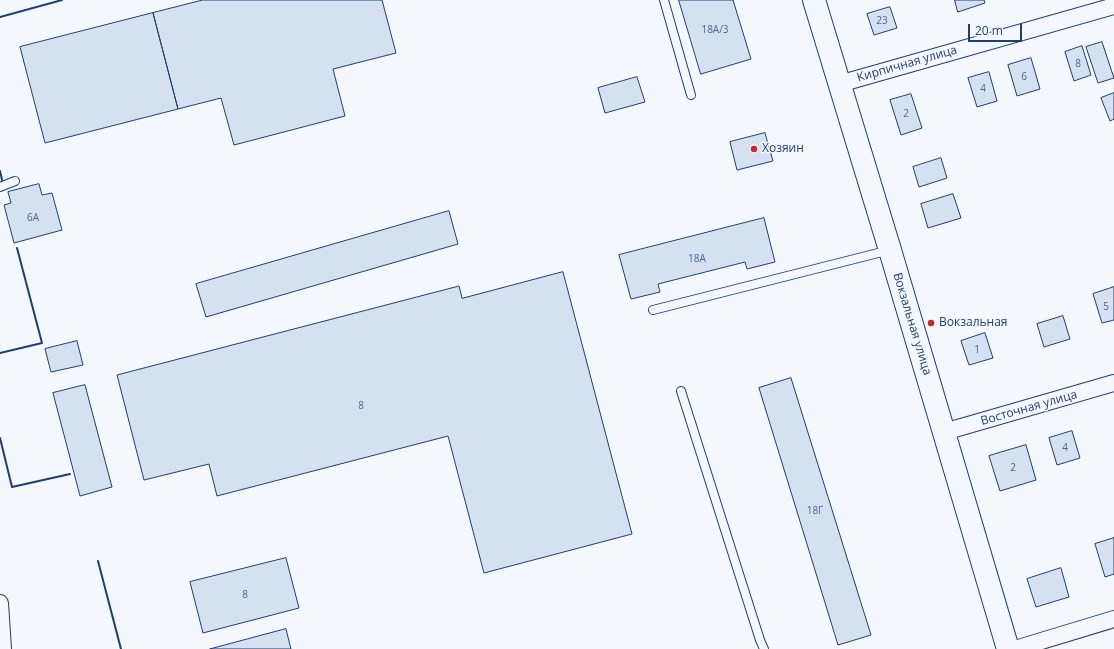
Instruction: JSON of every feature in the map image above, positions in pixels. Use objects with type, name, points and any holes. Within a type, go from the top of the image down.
[{"type":"street","name":"Вокзальная улица","points":[[814,0],[890,250],[1008,649]]},
{"type":"street","name":"Кирпичная улица","points":[[839,84],[1114,6]]},
{"type":"street","name":"Восточная улица","points":[[944,432],[1114,383]]},
{"type":"street","points":[[0,603],[3,649]]},
{"type":"street","points":[[1015,649],[1114,619]]},
{"type":"lane","points":[[664,0],[691,95]]},
{"type":"lane","points":[[0,187],[15,182]]},
{"type":"lane","points":[[653,310],[890,250]]},
{"type":"lane","points":[[681,391],[764,649]]},
{"type":"building","points":[[203,0],[382,0],[396,53],[333,69],[345,116],[234,145],[221,98],[178,109],[153,13]]},
{"type":"building","points":[[679,0],[733,0],[751,59],[701,74]]},
{"type":"building","points":[[955,0],[984,0],[985,3],[958,12]]},
{"type":"building","points":[[890,7],[897,28],[874,35],[867,14]]},
{"type":"building","points":[[153,13],[178,109],[45,143],[20,47]]},
{"type":"building","points":[[1102,42],[1114,78],[1098,83],[1086,47]]},
{"type":"building","points":[[1082,46],[1091,75],[1074,81],[1065,52]]},
{"type":"building","points":[[1031,58],[1040,89],[1017,96],[1008,65]]},
{"type":"building","points":[[989,72],[997,101],[977,107],[968,78]]},
{"type":"building","points":[[637,77],[645,102],[605,113],[598,88]]},
{"type":"building","points":[[1114,93],[1114,119],[1110,121],[1101,98]]},
{"type":"building","points":[[911,94],[922,128],[901,135],[890,100]]},
{"type":"building","points":[[765,133],[773,161],[737,170],[730,142]]},
{"type":"building","points":[[941,158],[947,178],[919,187],[913,167]]},
{"type":"building","points":[[39,184],[42,195],[52,193],[62,230],[14,243],[4,205],[11,203],[8,192]]},
{"type":"building","points":[[953,194],[961,218],[928,228],[921,204]]},
{"type":"building","points":[[449,211],[458,244],[206,317],[196,284]]},
{"type":"building","points":[[764,218],[775,262],[747,269],[745,262],[658,284],[660,292],[631,299],[619,255]]},
{"type":"building","points":[[563,272],[632,534],[484,573],[448,436],[217,496],[209,464],[144,480],[117,375],[459,286],[462,298]]},
{"type":"building","points":[[1114,287],[1114,320],[1102,323],[1093,294]]},
{"type":"building","points":[[1063,316],[1070,339],[1044,347],[1037,324]]},
{"type":"building","points":[[985,333],[993,358],[969,365],[961,341]]},
{"type":"building","points":[[77,341],[83,365],[51,372],[45,349]]},
{"type":"building","points":[[791,378],[871,635],[838,645],[759,388]]},
{"type":"building","points":[[85,385],[112,487],[80,496],[53,393]]},
{"type":"building","points":[[1072,431],[1080,458],[1057,465],[1049,438]]},
{"type":"building","points":[[1026,445],[1036,480],[1000,491],[989,456]]},
{"type":"building","points":[[1114,538],[1114,574],[1105,577],[1095,544]]},
{"type":"building","points":[[286,558],[299,608],[203,633],[190,582]]},
{"type":"building","points":[[1061,568],[1069,597],[1036,607],[1027,579]]},
{"type":"building","points":[[286,629],[291,649],[210,649]]},
{"type":"wall","points":[[0,17],[62,0]]},
{"type":"wall","points":[[0,171],[2,180]]},
{"type":"wall","points":[[0,353],[42,343],[17,248]]},
{"type":"wall","points":[[0,438],[12,487],[70,474]]},
{"type":"wall","points":[[98,561],[121,649]]},
{"type":"place","name":"Хозяин","points":[[754,149]]},
{"type":"place","name":"Вокзальная","points":[[931,323]]}]
